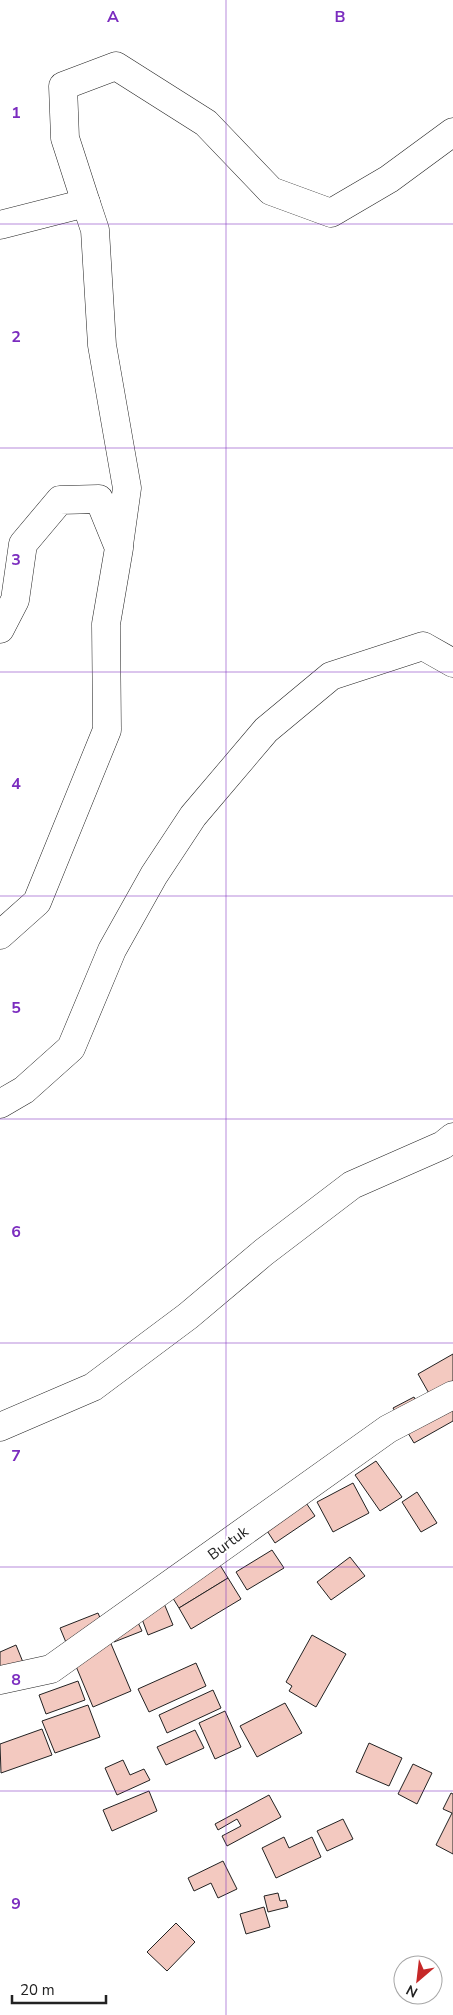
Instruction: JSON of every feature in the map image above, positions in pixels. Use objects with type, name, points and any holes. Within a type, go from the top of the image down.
[{"type":"street","points":[[0,935],[37,902],[107,730],[106,624],[127,488],[102,345],[95,230],[65,138],[63,86],[116,66],[206,123],[271,191],[331,213],[389,179],[453,132]]},
{"type":"street","points":[[0,225],[86,203]]},
{"type":"street","points":[[0,629],[15,600],[23,544],[60,500],[100,499],[119,548]]},
{"type":"street","points":[[0,1104],[24,1090],[71,1048],[112,950],[154,875],[193,816],[266,730],[331,676],[423,646],[453,663]]},
{"type":"street","points":[[0,1427],[93,1387],[188,1316],[264,1252],[352,1185],[443,1145],[453,1137]]},
{"type":"street","name":"Burtuk","points":[[0,1680],[51,1669],[388,1429],[453,1395]]},
{"type":"building","points":[[453,1354],[453,1421],[414,1443],[393,1408],[414,1397],[418,1405],[431,1397],[418,1374]]},
{"type":"building","points":[[376,1461],[402,1497],[380,1511],[355,1475]]},
{"type":"building","points":[[353,1483],[369,1513],[333,1532],[317,1502]]},
{"type":"building","points":[[298,1491],[315,1516],[275,1543],[258,1517]]},
{"type":"building","points":[[417,1492],[437,1523],[421,1532],[402,1502]]},
{"type":"building","points":[[272,1550],[284,1568],[247,1590],[236,1572]]},
{"type":"building","points":[[215,1557],[228,1578],[179,1608],[166,1587]]},
{"type":"building","points":[[350,1557],[365,1576],[331,1600],[317,1582]]},
{"type":"building","points":[[228,1578],[241,1599],[191,1629],[179,1608]]},
{"type":"building","points":[[163,1601],[173,1625],[148,1635],[139,1611]]},
{"type":"building","points":[[133,1612],[142,1631],[114,1642],[106,1623]]},
{"type":"building","points":[[98,1613],[131,1691],[93,1707],[60,1628]]},
{"type":"building","points":[[312,1635],[346,1654],[316,1707],[289,1691],[292,1686],[286,1682]]},
{"type":"building","points":[[16,1645],[29,1677],[0,1689],[0,1652]]},
{"type":"building","points":[[196,1663],[206,1686],[149,1712],[138,1689]]},
{"type":"building","points":[[78,1681],[85,1700],[46,1714],[39,1695]]},
{"type":"building","points":[[213,1690],[221,1708],[167,1733],[159,1715]]},
{"type":"building","points":[[285,1703],[302,1733],[257,1757],[240,1726]]},
{"type":"building","points":[[88,1705],[100,1737],[55,1753],[42,1721]]},
{"type":"building","points":[[225,1711],[241,1747],[215,1759],[199,1723]]},
{"type":"building","points":[[42,1729],[52,1755],[1,1773],[0,1744]]},
{"type":"building","points":[[195,1730],[204,1748],[166,1765],[157,1747]]},
{"type":"building","points":[[369,1743],[402,1758],[389,1786],[356,1772]]},
{"type":"building","points":[[123,1760],[130,1775],[144,1769],[150,1780],[117,1795],[105,1768]]},
{"type":"building","points":[[413,1764],[432,1773],[417,1804],[398,1794]]},
{"type":"building","points":[[149,1791],[157,1811],[112,1831],[103,1810]]},
{"type":"building","points":[[451,1793],[453,1794],[453,1854],[436,1845],[452,1813],[443,1809]]},
{"type":"building","points":[[269,1795],[281,1817],[227,1846],[222,1836],[241,1826],[237,1819],[218,1830],[215,1824]]},
{"type":"building","points":[[343,1819],[353,1839],[327,1851],[317,1831]]},
{"type":"building","points":[[284,1837],[289,1848],[312,1837],[321,1857],[276,1878],[262,1848]]},
{"type":"building","points":[[223,1861],[237,1889],[218,1898],[211,1883],[194,1891],[188,1878]]},
{"type":"building","points":[[278,1893],[280,1901],[286,1900],[288,1907],[268,1912],[264,1896]]},
{"type":"building","points":[[264,1907],[270,1927],[246,1934],[240,1914]]},
{"type":"building","points":[[176,1923],[195,1942],[167,1971],[147,1952]]}]
